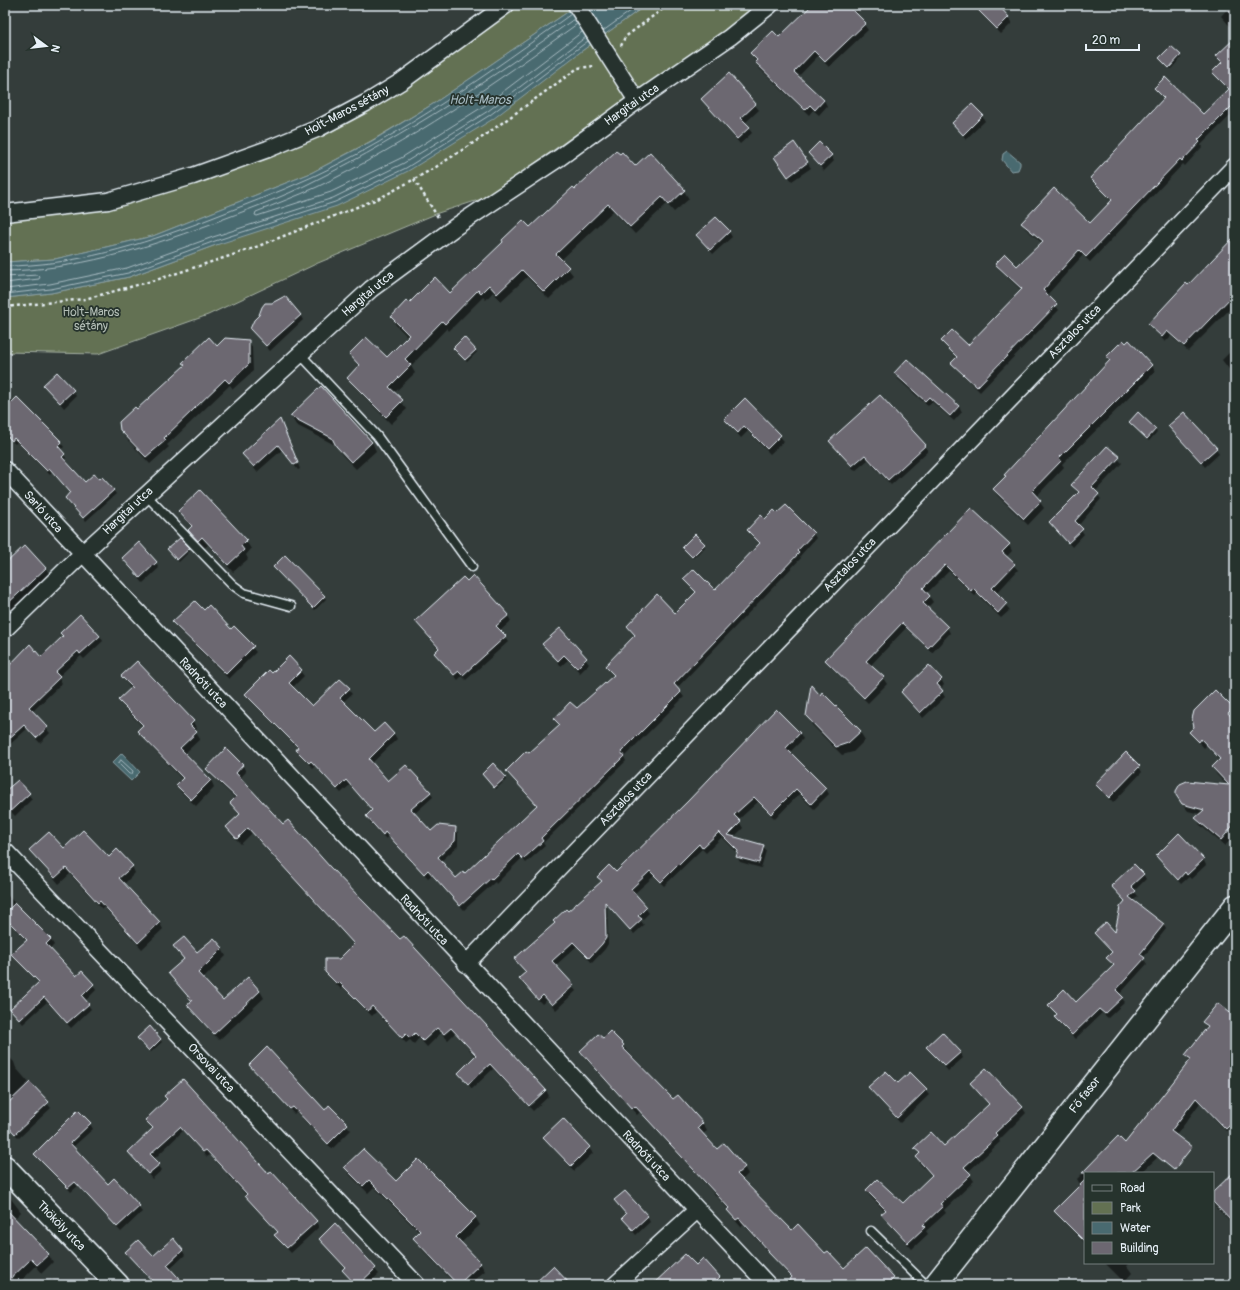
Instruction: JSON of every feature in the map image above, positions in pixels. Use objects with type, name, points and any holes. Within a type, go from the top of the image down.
[{"type":"street","name":"Holt-Maros sétány","points":[[5,214],[108,201],[193,176],[268,149],[319,128],[378,96],[402,81],[506,5]]},
{"type":"street","points":[[576,5],[637,101]]},
{"type":"street","name":"Hargitai utca","points":[[5,629],[82,554],[371,289],[447,233],[559,158],[637,101],[730,37],[770,5]]},
{"type":"street","name":"Asztalos utca","points":[[466,964],[1235,166]]},
{"type":"street","name":"Sarló utca","points":[[5,470],[82,554]]},
{"type":"street","name":"Radnóti utca","points":[[82,554],[768,1285]]},
{"type":"street","name":"Orsovai utca","points":[[5,851],[417,1285]]},
{"type":"street","name":"Fő fasor","points":[[935,1285],[1235,906]]},
{"type":"street","name":"Thököly utca","points":[[5,1167],[118,1285]]},
{"type":"street","points":[[615,1285],[697,1210]]},
{"type":"lane","points":[[300,354],[378,436],[472,567]]},
{"type":"lane","points":[[146,495],[233,585],[244,593],[292,606]]},
{"type":"lane","points":[[871,1231],[926,1285]]},
{"type":"path","points":[[5,307],[85,299],[156,280],[251,249],[382,197],[484,136],[578,68],[603,65],[608,56],[618,54],[625,37],[668,5]]},
{"type":"path","points":[[414,179],[447,233]]},
{"type":"green space","points":[[506,5],[578,5],[433,104],[371,141],[311,173],[153,236],[55,259],[5,262],[5,213],[108,201],[319,128]]},
{"type":"green space","name":"Holt-Maros sétány","points":[[646,5],[757,5],[748,14],[485,198],[438,213],[318,263],[208,315],[98,354],[5,352],[5,298],[51,293],[129,277],[216,245],[583,50]]},
{"type":"water","name":"Holt-Maros","points":[[578,5],[646,5],[583,50],[493,119],[408,171],[337,206],[216,245],[129,277],[51,293],[5,298],[5,262],[55,259],[153,236],[311,173],[372,141],[433,104]]},
{"type":"water","points":[[1007,151],[1020,162],[1018,170],[1011,171],[1002,160],[1003,154]]},
{"type":"water","points":[[122,753],[140,772],[131,781],[112,763]]},
{"type":"building","points":[[812,5],[848,5],[866,23],[825,62],[814,51],[794,72],[824,100],[815,110],[810,105],[805,110],[755,62],[757,60],[750,53],[773,31],[779,37]]},
{"type":"building","points":[[973,5],[998,5],[1009,17],[997,29]]},
{"type":"building","points":[[1235,38],[1235,103],[1198,140],[1200,142],[1182,161],[1180,159],[1086,257],[1079,250],[1043,290],[1057,304],[977,387],[951,363],[957,357],[941,341],[952,330],[968,345],[1022,289],[995,264],[1005,254],[1017,266],[1043,241],[1021,223],[1054,188],[1090,223],[1112,200],[1090,178],[1164,98],[1154,88],[1165,77],[1203,114],[1229,89],[1212,72],[1222,62],[1216,56]]},
{"type":"building","points":[[1171,46],[1181,55],[1169,68],[1159,58]]},
{"type":"building","points":[[729,73],[756,104],[741,118],[750,127],[737,139],[701,99]]},
{"type":"building","points":[[972,104],[983,115],[963,135],[952,123]]},
{"type":"building","points":[[794,142],[808,162],[788,177],[774,157]]},
{"type":"building","points":[[819,142],[832,155],[820,166],[808,153]]},
{"type":"building","points":[[616,151],[620,154],[622,152],[635,166],[650,152],[685,190],[669,205],[662,197],[630,227],[608,204],[556,254],[569,267],[544,292],[522,270],[497,294],[489,285],[481,293],[478,290],[445,324],[442,321],[405,359],[411,365],[389,387],[403,400],[386,417],[347,378],[359,365],[349,354],[366,337],[387,357],[409,335],[391,317],[407,300],[409,303],[435,277],[450,293],[503,242],[502,240],[523,220],[530,227],[573,187],[575,189]]},
{"type":"building","points":[[716,217],[730,231],[710,250],[696,235]]},
{"type":"building","points":[[1235,236],[1235,293],[1184,346],[1167,331],[1162,337],[1148,324],[1186,283],[1188,285]]},
{"type":"building","points":[[285,296],[301,315],[266,346],[250,329],[265,303],[272,303]]},
{"type":"building","points":[[209,337],[217,346],[225,338],[249,340],[249,364],[229,383],[225,379],[164,438],[166,440],[146,457],[120,430],[119,422],[135,407],[137,409],[185,365],[182,363]]},
{"type":"building","points":[[464,337],[476,350],[465,360],[453,348]]},
{"type":"building","points":[[1123,340],[1126,343],[1129,340],[1152,365],[1059,458],[1061,461],[1032,491],[1041,501],[1024,519],[993,489],[1006,476],[1004,475],[1110,360],[1106,357]]},
{"type":"building","points":[[907,359],[959,406],[950,416],[929,397],[925,401],[894,373]]},
{"type":"building","points":[[57,372],[74,390],[60,403],[43,385]]},
{"type":"building","points":[[321,386],[372,442],[351,462],[336,446],[332,438],[290,416]]},
{"type":"building","points":[[880,395],[926,445],[888,480],[865,455],[852,466],[829,441]]},
{"type":"building","points":[[17,397],[62,442],[58,446],[65,454],[62,457],[85,482],[94,474],[100,479],[102,477],[114,490],[83,518],[65,498],[70,492],[50,469],[47,471],[14,438],[12,441],[5,434],[5,409]]},
{"type":"building","points":[[745,398],[781,435],[767,449],[744,426],[738,433],[724,419]]},
{"type":"building","points":[[1138,412],[1156,429],[1147,439],[1129,422]]},
{"type":"building","points":[[1184,412],[1217,448],[1201,462],[1168,426]]},
{"type":"building","points":[[280,419],[298,463],[294,465],[278,445],[254,467],[242,454]]},
{"type":"building","points":[[1107,446],[1120,457],[1092,487],[1099,494],[1075,521],[1083,529],[1068,543],[1049,522],[1079,492],[1071,485]]},
{"type":"building","points":[[200,490],[247,540],[241,546],[244,550],[228,565],[202,537],[198,541],[188,530],[192,526],[178,511]]},
{"type":"building","points":[[786,505],[814,533],[797,551],[799,553],[674,684],[681,692],[621,752],[624,756],[541,838],[543,841],[523,859],[518,854],[492,879],[491,878],[460,906],[428,870],[424,874],[385,832],[383,835],[366,816],[372,810],[346,780],[337,789],[311,761],[309,763],[296,750],[298,747],[245,694],[269,670],[272,673],[289,656],[302,670],[289,683],[312,706],[340,679],[350,688],[340,698],[374,732],[384,723],[394,734],[369,759],[388,781],[406,765],[431,792],[411,809],[431,831],[438,825],[456,827],[455,841],[438,857],[456,878],[463,872],[464,874],[537,805],[506,771],[526,751],[529,753],[560,725],[554,719],[570,702],[577,708],[614,675],[605,666],[635,635],[627,626],[657,594],[675,613],[696,592],[683,579],[694,569],[715,590],[760,543],[747,530],[761,515],[765,519],[774,510],[777,513]]},
{"type":"building","points":[[971,508],[1010,544],[1002,552],[1015,564],[992,588],[1007,603],[998,613],[973,588],[971,591],[945,565],[923,588],[930,596],[923,603],[948,627],[928,648],[902,623],[866,661],[884,677],[864,698],[825,660]]},
{"type":"building","points":[[695,534],[705,544],[692,557],[682,547]]},
{"type":"building","points":[[180,538],[190,548],[177,560],[167,549]]},
{"type":"building","points":[[139,542],[157,562],[140,578],[122,558]]},
{"type":"building","points":[[25,545],[46,568],[5,606],[5,564]]},
{"type":"building","points":[[285,555],[325,596],[313,608],[273,567]]},
{"type":"building","points":[[473,575],[509,615],[496,626],[506,636],[463,675],[459,671],[454,675],[434,653],[439,648],[415,621],[463,577],[467,581]]},
{"type":"building","points":[[195,601],[204,610],[209,605],[231,629],[234,626],[254,646],[226,674],[172,622]]},
{"type":"building","points":[[80,614],[100,636],[80,654],[78,651],[55,672],[60,677],[29,707],[48,727],[36,738],[24,725],[5,742],[5,670],[30,644],[41,657],[63,636],[60,633]]},
{"type":"building","points":[[560,628],[587,658],[577,668],[564,655],[558,661],[542,644]]},
{"type":"building","points":[[137,661],[194,721],[190,725],[197,732],[180,748],[211,780],[191,800],[176,785],[183,778],[137,731],[143,725],[118,700],[132,687],[121,676]]},
{"type":"building","points":[[929,665],[942,679],[937,684],[943,691],[920,713],[901,692]]},
{"type":"building","points":[[811,685],[820,695],[822,692],[861,731],[848,743],[836,747],[806,716]]},
{"type":"building","points":[[1215,690],[1233,708],[1228,713],[1235,721],[1235,823],[1221,840],[1195,818],[1204,810],[1182,804],[1176,795],[1176,791],[1180,784],[1187,781],[1229,785],[1212,767],[1220,759],[1201,739],[1199,742],[1189,732],[1194,727],[1192,719],[1194,711]]},
{"type":"building","points":[[776,709],[800,733],[786,748],[826,788],[811,804],[796,789],[771,814],[754,797],[734,815],[741,822],[728,835],[764,845],[759,863],[736,857],[738,851],[719,832],[702,848],[699,844],[661,882],[650,871],[631,889],[647,907],[638,916],[642,919],[630,930],[605,902],[606,938],[602,944],[589,958],[573,942],[552,961],[574,985],[552,1005],[543,995],[538,1000],[519,978],[526,972],[514,959],[555,923],[553,921],[566,909],[568,911],[602,881],[597,877],[609,865],[616,872],[688,801]]},
{"type":"building","points":[[226,748],[243,765],[236,773],[283,824],[288,820],[330,867],[400,939],[404,936],[546,1090],[529,1106],[490,1064],[468,1084],[458,1073],[476,1055],[451,1028],[444,1034],[437,1028],[423,1041],[415,1033],[410,1038],[406,1034],[402,1038],[372,1006],[368,1011],[339,982],[337,984],[325,972],[325,959],[339,959],[354,944],[248,828],[237,839],[226,827],[240,814],[230,803],[236,797],[206,769]]},
{"type":"building","points":[[1126,752],[1140,766],[1109,798],[1095,784]]},
{"type":"building","points":[[493,763],[506,777],[494,788],[482,774]]},
{"type":"building","points":[[18,780],[30,793],[5,816],[5,791]]},
{"type":"building","points":[[83,830],[109,857],[117,849],[133,866],[119,878],[160,922],[138,943],[100,901],[98,903],[66,868],[55,878],[29,850],[49,832],[64,848]]},
{"type":"building","points":[[1179,833],[1204,859],[1187,875],[1185,872],[1178,880],[1156,856]]},
{"type":"building","points":[[1134,864],[1144,874],[1131,886],[1136,891],[1129,897],[1164,924],[1140,954],[1145,958],[1116,990],[1123,997],[1105,1014],[1099,1009],[1072,1035],[1054,1017],[1057,1014],[1048,1005],[1064,989],[1076,1002],[1114,965],[1106,958],[1112,952],[1094,933],[1106,922],[1115,932],[1120,907],[1125,901],[1111,886]]},
{"type":"building","points":[[15,903],[51,939],[46,944],[76,976],[82,971],[94,984],[82,996],[89,1004],[67,1023],[44,997],[20,1020],[10,1009],[39,982],[11,954],[27,940],[5,918],[5,913]]},
{"type":"building","points":[[184,937],[197,952],[214,938],[223,948],[198,973],[223,1000],[248,977],[260,991],[214,1034],[187,1005],[192,1001],[168,973],[184,959],[173,946]]},
{"type":"building","points":[[1218,1003],[1235,1017],[1235,1120],[1226,1129],[1196,1098],[1171,1131],[1192,1147],[1174,1170],[1153,1153],[1132,1172],[1082,1173],[1118,1136],[1125,1143],[1191,1059],[1185,1055],[1208,1026],[1202,1022]]},
{"type":"building","points":[[150,1026],[161,1039],[149,1051],[137,1038]]},
{"type":"building","points":[[610,1031],[624,1045],[622,1047],[673,1099],[678,1095],[703,1123],[698,1128],[717,1149],[724,1143],[745,1167],[737,1174],[792,1230],[798,1224],[825,1253],[828,1251],[844,1268],[866,1248],[894,1278],[887,1285],[785,1285],[792,1277],[739,1218],[736,1220],[727,1210],[729,1208],[635,1106],[632,1109],[580,1051],[598,1034],[603,1038]]},
{"type":"building","points":[[942,1032],[961,1052],[945,1066],[926,1047]]},
{"type":"building","points":[[267,1047],[325,1110],[329,1105],[348,1124],[328,1144],[293,1107],[290,1109],[249,1065]]},
{"type":"building","points":[[986,1068],[1023,1107],[995,1133],[998,1136],[964,1167],[971,1174],[940,1204],[943,1206],[923,1225],[925,1227],[908,1243],[881,1214],[886,1210],[866,1190],[877,1179],[903,1203],[932,1175],[916,1157],[920,1153],[914,1148],[931,1132],[944,1146],[989,1104],[970,1083]]},
{"type":"building","points":[[886,1071],[898,1083],[910,1072],[927,1089],[897,1118],[868,1087]]},
{"type":"building","points":[[183,1079],[269,1174],[271,1171],[317,1221],[287,1248],[274,1235],[278,1232],[245,1196],[247,1194],[206,1150],[203,1152],[180,1127],[150,1154],[160,1164],[148,1174],[128,1152],[153,1128],[145,1120],[167,1099],[164,1096]]},
{"type":"building","points":[[30,1082],[49,1102],[15,1134],[5,1123],[5,1106]]},
{"type":"building","points":[[78,1110],[91,1123],[70,1143],[108,1184],[114,1178],[140,1206],[117,1227],[75,1182],[68,1188],[34,1154]]},
{"type":"building","points":[[563,1118],[590,1147],[571,1166],[543,1137]]},
{"type":"building","points":[[363,1149],[396,1181],[418,1159],[476,1217],[456,1237],[481,1263],[458,1285],[413,1238],[420,1231],[369,1180],[363,1186],[344,1167]]},
{"type":"building","points":[[1235,1171],[1235,1225],[1214,1203],[1214,1191]]},
{"type":"building","points":[[1084,1181],[1084,1241],[1054,1211]]},
{"type":"building","points":[[625,1191],[648,1216],[633,1230],[622,1218],[626,1214],[614,1200]]},
{"type":"building","points":[[5,1208],[49,1254],[37,1265],[31,1259],[5,1284]]},
{"type":"building","points":[[335,1223],[376,1268],[358,1285],[356,1285],[342,1270],[345,1267],[319,1239]]},
{"type":"building","points":[[173,1238],[183,1250],[167,1265],[185,1285],[156,1285],[125,1252],[138,1240],[153,1256]]},
{"type":"building","points":[[685,1254],[696,1265],[703,1258],[720,1277],[712,1285],[652,1285]]},
{"type":"building","points":[[553,1266],[571,1285],[533,1285]]}]
